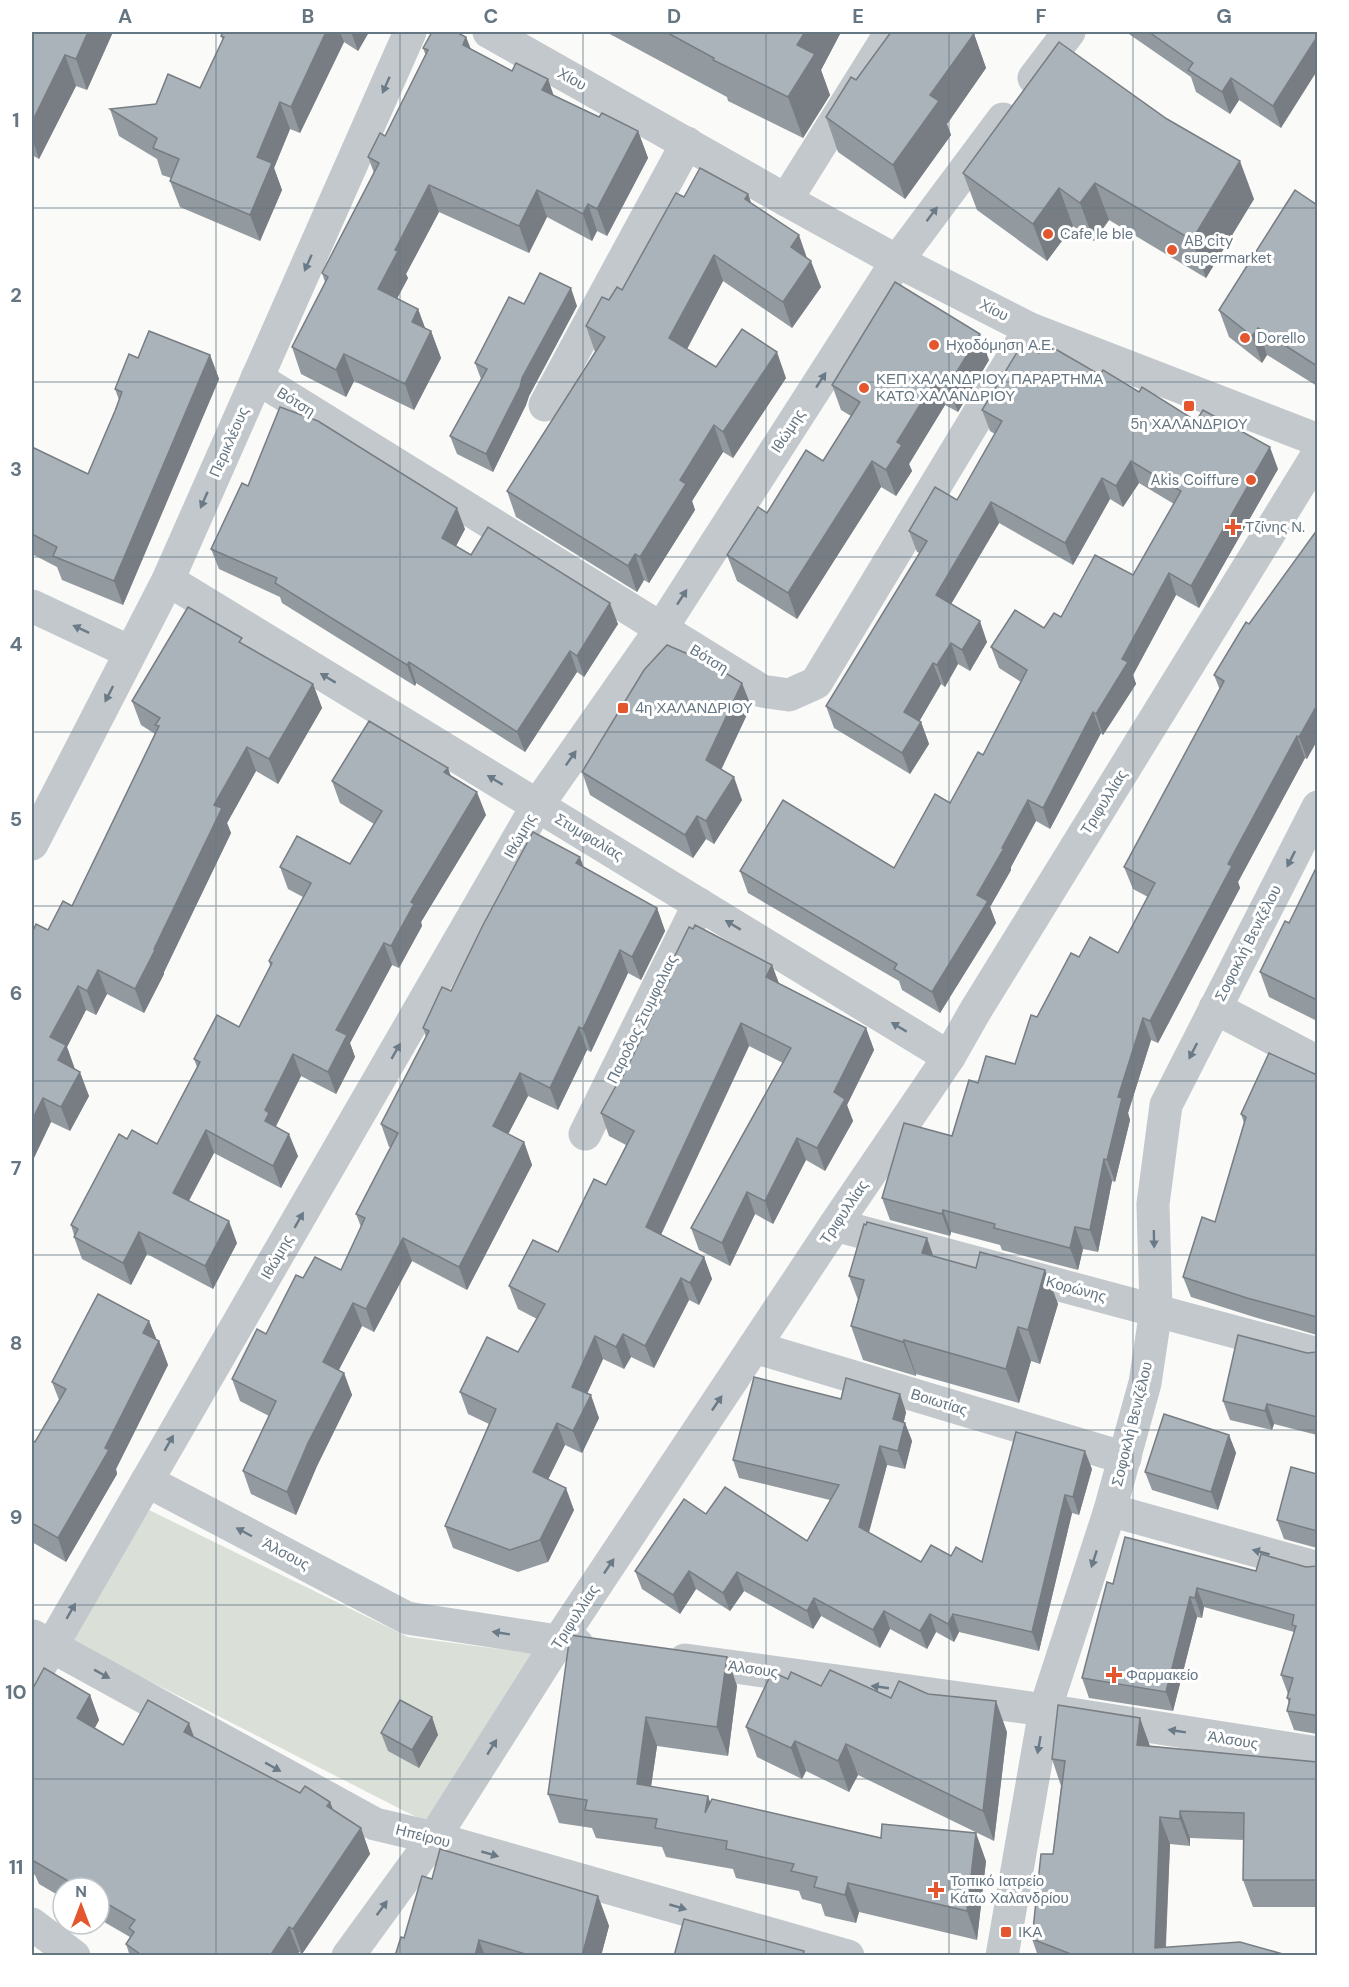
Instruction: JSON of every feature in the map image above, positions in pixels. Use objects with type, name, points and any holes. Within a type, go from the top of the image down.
[{"type":"street","name":"Περικλέους","points":[[32,844],[168,580],[410,32]]},
{"type":"street","name":"Χίου","points":[[489,32],[897,261],[1030,329],[1317,440]]},
{"type":"street","points":[[786,200],[891,32]]},
{"type":"street","name":"Ιθώμης","points":[[32,1680],[41,1640],[147,1481],[537,806],[661,629],[897,261],[1069,32]]},
{"type":"street","points":[[545,405],[687,143]]},
{"type":"street","name":"Βότση","points":[[257,378],[762,691],[789,695],[816,683],[1030,329]]},
{"type":"street","name":"Τριφυλλίας","points":[[348,1956],[434,1838],[558,1642],[835,1225],[949,1058],[974,1013],[1317,454]]},
{"type":"street","name":"Στυμφαλίας","points":[[168,580],[949,1058]]},
{"type":"street","points":[[32,606],[130,651]]},
{"type":"street","name":"Σοφοκλή Βενιζέλου","points":[[1002,1956],[1045,1710],[1110,1510],[1145,1383],[1156,1310],[1154,1204],[1166,1105],[1317,807]]},
{"type":"street","name":"Παροδος Στυμφαλιας","points":[[585,1134],[699,904]]},
{"type":"street","points":[[1215,1008],[1317,1062]]},
{"type":"street","name":"Κορώνης","points":[[835,1225],[1317,1354]]},
{"type":"street","name":"Βοιωτίας","points":[[754,1347],[1125,1458]]},
{"type":"street","name":"Άλσους","points":[[147,1481],[407,1618],[606,1648]]},
{"type":"street","points":[[1110,1510],[1317,1568]]},
{"type":"street","name":"Ηπείρου","points":[[41,1640],[375,1824],[434,1838],[848,1956]]},
{"type":"street","name":"Άλσους","points":[[653,1655],[1045,1710],[1317,1753]]},
{"type":"street","points":[[32,1924],[74,1956]]},
{"type":"shaded area","points":[[149,1510],[408,1637],[537,1654],[430,1824],[71,1641]]},
{"type":"building","points":[[32,32],[88,32],[76,59],[65,55],[32,122]]},
{"type":"building","points":[[223,32],[326,32],[291,107],[280,102],[257,157],[272,163],[250,215],[170,181],[179,159],[153,148],[157,138],[110,109],[156,104],[168,74],[200,88],[224,37],[221,36]]},
{"type":"building","points":[[432,32],[456,32],[466,37],[463,45],[512,71],[516,63],[548,79],[542,90],[599,117],[602,113],[638,131],[597,209],[588,204],[583,214],[537,190],[519,226],[429,185],[395,250],[398,251],[378,289],[418,309],[412,322],[431,331],[405,384],[344,354],[336,370],[292,347],[328,277],[322,273],[379,163],[368,157],[380,133],[385,136],[428,50],[423,48]]},
{"type":"building","points":[[666,32],[805,32],[797,45],[815,54],[788,97],[713,60],[714,58]]},
{"type":"building","points":[[891,32],[970,32],[974,34],[930,95],[939,101],[893,165],[826,117],[851,77],[856,80]]},
{"type":"building","points":[[1149,32],[1317,32],[1317,37],[1273,106],[1231,78],[1222,92],[1188,70],[1193,63]]},
{"type":"building","points":[[1059,42],[1167,119],[1240,161],[1192,240],[1095,183],[1080,203],[1059,188],[1033,224],[963,173]]},
{"type":"building","points":[[700,168],[748,194],[745,199],[799,235],[791,247],[811,261],[783,302],[714,255],[669,338],[716,367],[742,329],[777,352],[723,432],[714,425],[680,480],[686,484],[640,557],[635,554],[628,566],[507,491],[605,337],[586,326],[602,297],[609,300],[617,287],[622,290],[676,193],[684,197]]},
{"type":"building","points":[[1295,190],[1317,205],[1317,366],[1258,328],[1252,336],[1219,310]]},
{"type":"building","points":[[540,273],[571,288],[522,378],[520,387],[486,454],[450,436],[487,369],[475,363],[509,297],[524,304]]},
{"type":"building","points":[[895,282],[980,334],[948,386],[936,379],[897,442],[902,445],[886,470],[872,461],[788,593],[727,555],[758,507],[767,513],[806,450],[823,461],[860,402],[832,385]]},
{"type":"building","points":[[149,331],[210,355],[114,581],[53,556],[57,547],[32,534],[32,447],[88,474],[122,392],[115,389],[129,354],[138,358]]},
{"type":"building","points":[[1045,343],[1100,375],[1103,370],[1139,392],[1142,387],[1196,421],[1203,410],[1270,447],[1191,586],[1169,573],[1122,659],[1128,662],[1096,714],[1093,712],[1043,808],[1028,800],[977,895],[988,901],[932,992],[894,969],[897,964],[740,871],[783,800],[894,868],[935,794],[950,803],[978,752],[983,755],[1027,670],[991,647],[1015,610],[1044,628],[1054,613],[1061,617],[1095,555],[1133,575],[1181,491],[1131,461],[1116,486],[1102,478],[1065,543],[991,502],[936,595],[980,621],[962,650],[951,643],[937,665],[933,663],[904,712],[921,722],[902,753],[826,706],[927,541],[909,531],[935,487],[957,500],[1002,421],[982,410],[1022,344],[1039,353]]},
{"type":"building","points":[[280,407],[318,421],[457,508],[442,538],[471,555],[488,527],[610,603],[577,656],[570,651],[517,732],[409,662],[407,665],[275,583],[277,578],[211,549],[242,483],[248,486]]},
{"type":"building","points":[[1317,530],[1317,705],[1299,737],[1297,736],[1228,864],[1232,866],[1150,1021],[1143,1018],[1118,1097],[1122,1098],[1107,1160],[1104,1159],[1090,1230],[1075,1227],[1070,1248],[994,1228],[995,1224],[943,1210],[942,1214],[882,1198],[904,1123],[952,1136],[969,1080],[978,1083],[986,1056],[1015,1064],[1031,1015],[1037,1017],[1071,953],[1079,957],[1090,937],[1118,953],[1155,883],[1124,867],[1224,681],[1214,675],[1246,622],[1249,624]]},
{"type":"building","points":[[188,607],[242,638],[239,642],[313,684],[269,759],[247,747],[214,805],[222,808],[135,989],[98,970],[87,991],[78,986],[50,1037],[66,1045],[58,1060],[80,1072],[61,1107],[43,1098],[32,1120],[32,933],[36,924],[48,930],[63,901],[72,906],[159,726],[155,725],[160,718],[132,701]]},
{"type":"building","points":[[667,645],[711,664],[742,683],[706,760],[734,777],[706,821],[697,816],[685,835],[582,772],[644,670]]},
{"type":"building","points":[[369,721],[448,768],[444,772],[477,792],[411,902],[414,904],[391,946],[384,943],[336,1030],[347,1035],[328,1072],[293,1054],[265,1110],[269,1113],[265,1121],[289,1134],[273,1166],[206,1130],[173,1193],[229,1221],[205,1266],[139,1232],[123,1263],[74,1237],[78,1229],[71,1225],[119,1134],[127,1139],[132,1130],[157,1144],[200,1062],[194,1059],[217,1015],[239,1027],[272,963],[269,961],[311,883],[280,867],[297,836],[350,864],[382,811],[332,781]]},
{"type":"building","points":[[533,832],[580,857],[576,863],[657,908],[632,957],[620,950],[583,1029],[579,1027],[550,1088],[520,1073],[493,1126],[524,1142],[459,1267],[403,1238],[366,1309],[353,1303],[323,1362],[344,1373],[308,1443],[287,1492],[243,1471],[276,1401],[232,1379],[257,1329],[266,1334],[296,1275],[303,1278],[315,1257],[341,1270],[365,1218],[356,1214],[398,1133],[381,1124],[429,1031],[423,1028],[442,987],[451,991],[483,925]]},
{"type":"building","points":[[1317,866],[1317,1000],[1260,972],[1285,921],[1289,923]]},
{"type":"building","points":[[695,925],[772,965],[766,977],[866,1028],[834,1092],[845,1099],[817,1148],[797,1138],[765,1201],[747,1192],[722,1243],[691,1228],[791,1048],[741,1023],[646,1227],[704,1257],[690,1283],[681,1278],[645,1346],[623,1334],[616,1347],[595,1336],[572,1387],[591,1395],[573,1431],[557,1423],[533,1472],[566,1488],[540,1540],[510,1550],[445,1526],[496,1409],[460,1392],[487,1337],[518,1352],[545,1304],[509,1286],[533,1240],[558,1252],[594,1179],[606,1185],[634,1131],[601,1113],[623,1076],[670,979],[665,976],[689,927],[693,929]]},
{"type":"building","points":[[1269,1053],[1317,1075],[1317,1317],[1247,1298],[1183,1277],[1202,1217],[1215,1222],[1246,1117],[1241,1114]]},
{"type":"building","points":[[867,1222],[927,1238],[922,1253],[976,1268],[980,1252],[1045,1270],[1028,1330],[1018,1327],[1006,1369],[851,1326],[864,1280],[849,1276],[864,1224],[866,1225]]},
{"type":"building","points":[[98,1294],[149,1321],[143,1333],[159,1341],[105,1448],[109,1450],[58,1538],[32,1523],[32,1440],[35,1442],[66,1389],[52,1382]]},
{"type":"building","points":[[1238,1335],[1307,1353],[1317,1352],[1317,1417],[1267,1404],[1265,1411],[1223,1401]]},
{"type":"building","points":[[754,1377],[841,1399],[846,1378],[900,1394],[893,1419],[905,1423],[898,1451],[880,1446],[859,1527],[921,1562],[931,1545],[951,1556],[956,1547],[982,1562],[1016,1432],[1085,1451],[1073,1497],[1065,1495],[1032,1632],[953,1614],[948,1624],[930,1614],[920,1631],[884,1611],[873,1630],[814,1598],[807,1611],[737,1572],[723,1593],[689,1571],[673,1595],[635,1571],[684,1499],[706,1514],[725,1487],[807,1541],[839,1485],[733,1460]]},
{"type":"building","points":[[1164,1414],[1229,1435],[1211,1492],[1145,1472]]},
{"type":"building","points":[[1291,1467],[1317,1474],[1317,1531],[1277,1520]]},
{"type":"building","points":[[1125,1537],[1256,1571],[1261,1554],[1306,1567],[1317,1566],[1317,1717],[1287,1711],[1290,1699],[1287,1698],[1293,1678],[1281,1675],[1296,1626],[1292,1625],[1294,1615],[1197,1588],[1195,1598],[1190,1597],[1166,1692],[1082,1678],[1107,1582],[1113,1584]]},
{"type":"building","points":[[570,1635],[727,1657],[717,1727],[646,1717],[637,1784],[708,1796],[705,1813],[712,1799],[881,1838],[882,1824],[976,1833],[967,1911],[848,1883],[845,1895],[814,1887],[817,1877],[791,1871],[794,1864],[726,1849],[727,1841],[655,1828],[657,1819],[585,1810],[587,1800],[548,1794]]},
{"type":"building","points":[[44,1668],[90,1695],[77,1718],[123,1745],[148,1700],[189,1723],[184,1732],[300,1793],[305,1786],[330,1802],[327,1806],[361,1828],[293,1929],[289,1927],[270,1956],[143,1956],[126,1944],[134,1932],[129,1928],[135,1920],[111,1906],[111,1876],[59,1876],[32,1860],[32,1690]]},
{"type":"building","points":[[830,1670],[891,1698],[899,1681],[928,1694],[996,1701],[983,1811],[846,1744],[838,1761],[795,1741],[791,1748],[746,1727],[772,1672],[788,1679],[791,1672],[821,1686]]},
{"type":"building","points":[[400,1700],[432,1717],[412,1750],[381,1733]]},
{"type":"building","points":[[1058,1705],[1140,1718],[1137,1745],[1317,1762],[1317,1880],[1243,1880],[1244,1813],[1180,1811],[1180,1819],[1160,1817],[1155,1948],[1240,1942],[1283,1954],[1283,1956],[1076,1956],[1032,1939],[1041,1854],[1053,1854],[1065,1761],[1052,1759]]},
{"type":"building","points":[[440,1849],[598,1896],[582,1956],[532,1956],[479,1940],[475,1956],[395,1956],[401,1937],[404,1938],[422,1876],[432,1879]]},
{"type":"building","points":[[684,1919],[804,1951],[803,1956],[674,1956]]},
{"type":"place","name":"Cafe le ble","points":[[1048,234]]},
{"type":"place","name":"AB city supermarket","points":[[1172,250]]},
{"type":"place","name":"Dorello","points":[[1245,338]]},
{"type":"place","name":"Ηχοδόμηση Α.Ε.","points":[[934,345]]},
{"type":"place","name":"ΚΕΠ ΧΑΛΑΝΔΡΙΟΥ ΠΑΡΑΡΤΗΜΑ ΚΑΤΩ ΧΑΛΑΝΔΡΙΟΥ","points":[[864,388]]},
{"type":"place","name":"5η ΧΑΛΑΝΔΡΙΟΥ","points":[[1189,406]]},
{"type":"place","name":"Akis Coiffure","points":[[1251,480]]},
{"type":"place","name":"Τζίνης Ν.","points":[[1233,527]]},
{"type":"place","name":"4η ΧΑΛΑΝΔΡΙΟΥ","points":[[623,708]]},
{"type":"place","name":"Φαρμακείο","points":[[1114,1675]]},
{"type":"place","name":"Τοπικό Ιατρείο Κάτω Χαλανδρίου","points":[[936,1890]]},
{"type":"place","name":"ΙΚΑ","points":[[1006,1932]]}]
